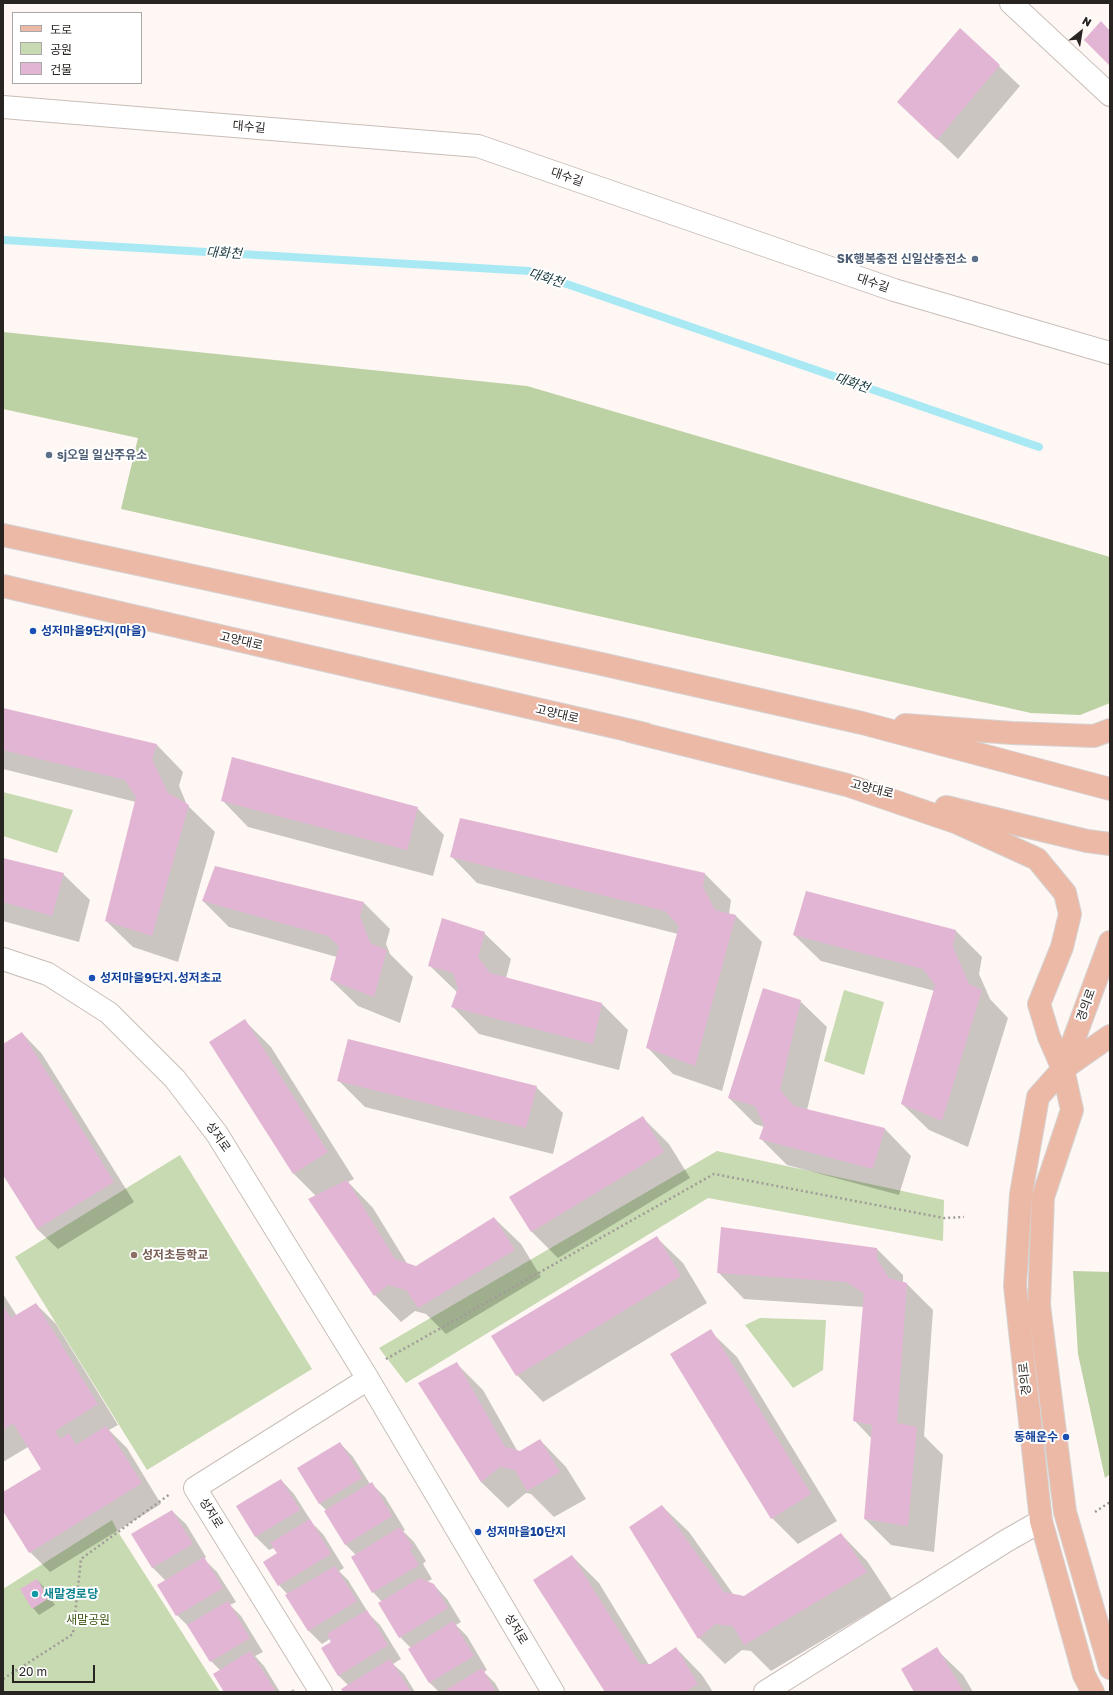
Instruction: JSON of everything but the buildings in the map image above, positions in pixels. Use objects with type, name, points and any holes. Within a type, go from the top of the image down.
[{"type":"main road","points":[[3,535],[613,667],[862,723],[1110,789]]},
{"type":"main road","name":"고양대로","points":[[3,586],[630,731],[1087,841],[1110,844]]},
{"type":"main road","points":[[862,723],[1094,736],[1110,730]]},
{"type":"main road","points":[[630,731],[847,785],[958,823],[1037,859],[1065,893],[1070,914],[1062,947],[1039,1004],[1049,1037],[1063,1069],[1110,1036]]},
{"type":"main road","name":"경의로","points":[[1093,1692],[1084,1676],[1041,1521],[1015,1286],[1021,1194],[1038,1097],[1063,1069],[1110,942]]},
{"type":"main road","name":"경의로","points":[[1063,1069],[1072,1110],[1043,1197],[1040,1305],[1065,1512],[1110,1668]]},
{"type":"street","points":[[1011,3],[1110,95]]},
{"type":"street","name":"대수길","points":[[3,107],[478,146],[894,290],[1110,353]]},
{"type":"street","name":"성저로","points":[[3,959],[48,974],[109,1013],[175,1079],[217,1134],[368,1379],[553,1692]]},
{"type":"street","name":"성저로","points":[[321,1692],[195,1488],[368,1379]]},
{"type":"street","points":[[765,1692],[1006,1541],[1041,1521]]},
{"type":"path","points":[[382,1359],[388,1360],[714,1174],[944,1218],[964,1217]]},
{"type":"path","points":[[3,1680],[73,1634],[81,1559],[174,1491]]},
{"type":"path","points":[[1095,1512],[1110,1502]]},
{"type":"green space","points":[[3,332],[527,386],[1110,557],[1110,703],[1080,715],[1031,713],[121,509],[138,438],[3,409]]},
{"type":"green space","points":[[3,792],[73,810],[57,853],[3,836]]},
{"type":"green space","points":[[844,990],[884,1002],[864,1075],[824,1061]]},
{"type":"green space","points":[[717,1151],[944,1200],[943,1241],[708,1198],[406,1383],[379,1348]]},
{"type":"green space","points":[[180,1155],[312,1369],[147,1470],[15,1257]]},
{"type":"green space","points":[[1073,1271],[1110,1272],[1110,1474],[1105,1478],[1078,1354]]},
{"type":"green space","points":[[760,1318],[826,1320],[823,1370],[793,1388],[745,1325]]},
{"type":"green space","name":"새말공원","points":[[112,1520],[118,1532],[220,1692],[3,1692],[3,1589]]},
{"type":"waterway","name":"대화천","points":[[3,240],[529,271],[1039,447]]},
{"type":"place","name":"SK행복충전 신일산충전소","points":[[975,259]]},
{"type":"place","name":"sj오일 일산주유소","points":[[49,455]]},
{"type":"place","name":"성저마을9단지(마을)","points":[[33,631]]},
{"type":"place","name":"성저마을9단지.성저초교","points":[[92,978]]},
{"type":"place","name":"성저초등학교","points":[[134,1255]]},
{"type":"place","name":"동해운수","points":[[1066,1437]]},
{"type":"place","name":"성저마을10단지","points":[[478,1532]]},
{"type":"place","name":"새말경로당","points":[[35,1594]]}]
